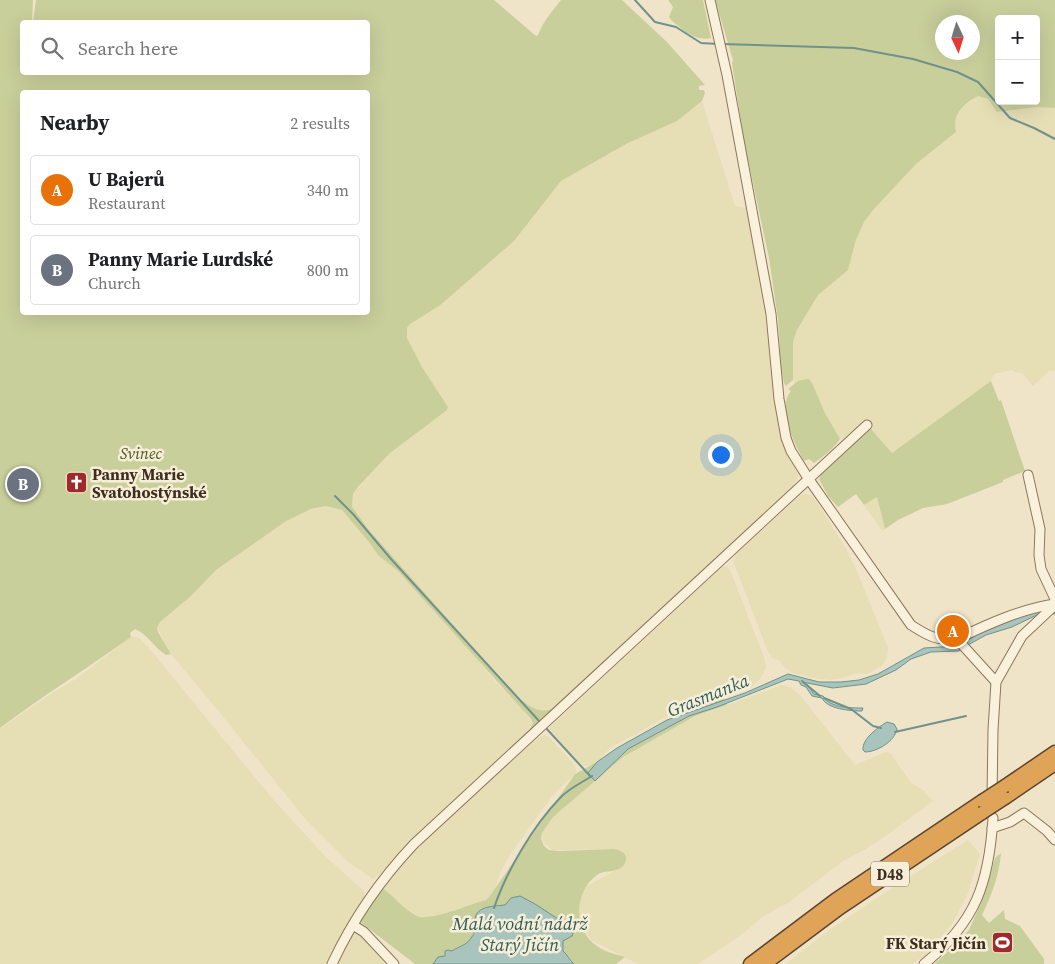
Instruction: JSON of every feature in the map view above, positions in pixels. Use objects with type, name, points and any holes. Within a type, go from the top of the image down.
[{"type":"highway","name":"D48","points":[[765,964],[840,908],[993,803],[1055,752]]},
{"type":"highway","name":"D48","points":[[750,964],[835,900],[1055,764]]},
{"type":"street","points":[[710,0],[771,314],[779,399],[786,438],[791,451],[911,625],[930,637],[960,642],[996,682]]},
{"type":"street","points":[[332,964],[344,938],[374,890],[414,844],[867,425]]},
{"type":"street","points":[[1028,475],[1040,529],[1039,555],[1041,569],[1053,606]]},
{"type":"street","points":[[960,642],[982,626],[1034,607],[1053,606]]},
{"type":"street","points":[[924,964],[938,953],[956,934],[970,914],[982,886],[989,862],[992,828],[993,730],[996,682],[1022,636],[1053,606]]},
{"type":"street","points":[[992,828],[1010,822],[1024,813],[1047,831],[1055,840]]},
{"type":"street","points":[[353,925],[364,932],[394,964]]},
{"type":"shaded area","points":[[978,96],[984,96],[1002,112],[1037,107],[1055,108],[1055,371],[1049,371],[1033,386],[1022,373],[1012,370],[994,374],[991,381],[892,453],[864,423],[845,438],[840,439],[830,423],[809,379],[795,384],[793,380],[793,342],[797,330],[818,295],[852,258],[856,240],[864,222],[874,209],[916,164],[956,132],[954,124],[960,109]]},
{"type":"shaded area","points":[[702,101],[735,206],[748,208],[761,280],[778,424],[783,446],[799,474],[792,487],[776,503],[659,611],[551,709],[541,711],[531,707],[517,697],[391,556],[354,511],[352,507],[353,494],[390,453],[448,407],[422,367],[407,338],[407,328],[410,324],[439,306],[514,241],[561,181]]},
{"type":"shaded area","points":[[801,495],[813,496],[848,552],[888,648],[887,657],[883,665],[867,674],[857,673],[830,680],[812,678],[792,673],[779,660],[773,659],[767,650],[734,563],[735,554]]},
{"type":"shaded area","points":[[877,497],[885,529],[882,531],[864,505]]},
{"type":"shaded area","points":[[326,506],[342,510],[378,555],[398,571],[425,600],[533,723],[523,736],[373,879],[348,862],[306,820],[171,654],[157,628],[160,622],[191,596],[216,570],[296,514]]},
{"type":"shaded area","points":[[723,566],[728,567],[731,572],[765,660],[766,668],[759,681],[751,687],[728,695],[692,702],[611,747],[591,766],[584,766],[576,761],[549,728]]},
{"type":"shaded area","points":[[131,637],[139,638],[149,648],[271,797],[325,856],[364,891],[365,897],[328,964],[0,964],[0,729],[55,691],[76,679]]},
{"type":"shaded area","points":[[781,685],[790,687],[800,695],[855,765],[886,752],[891,754],[911,783],[922,789],[933,801],[866,849],[843,861],[788,903],[762,917],[744,933],[698,964],[638,964],[591,940],[582,925],[579,915],[580,897],[587,886],[618,869],[613,849],[552,850],[543,842],[542,833],[553,817],[623,757],[695,716]]},
{"type":"shaded area","points":[[545,735],[573,763],[576,769],[575,774],[552,796],[510,855],[489,898],[429,918],[418,916],[405,908],[382,888],[388,879],[451,816],[536,738]]},
{"type":"shaded area","points":[[968,840],[980,854],[968,893],[952,924],[927,954],[912,964],[786,964],[828,931]]},
{"type":"shaded area","points":[[356,932],[375,949],[385,964],[338,964],[351,937]]},
{"type":"green space","name":"Svinec","points":[[0,0],[33,0],[32,20],[20,20],[20,75],[370,75],[370,20],[33,20],[36,0],[494,0],[536,36],[561,0],[622,0],[667,42],[705,85],[699,86],[699,90],[704,90],[705,93],[702,101],[677,121],[628,143],[561,181],[514,241],[439,306],[410,324],[407,328],[407,338],[422,367],[448,407],[447,410],[390,453],[353,494],[352,507],[369,530],[517,697],[529,706],[537,710],[551,709],[609,656],[612,658],[483,773],[529,730],[533,723],[531,719],[398,571],[378,555],[342,510],[326,506],[311,509],[286,521],[216,570],[191,596],[160,622],[157,628],[158,632],[171,654],[166,655],[135,629],[130,633],[131,637],[0,728]]},
{"type":"green space","points":[[668,0],[703,0],[711,38],[694,37],[671,20],[669,17],[673,7]]},
{"type":"green space","points":[[715,0],[1055,0],[1055,108],[1037,107],[997,112],[988,99],[978,96],[963,107],[957,115],[956,132],[916,164],[864,222],[856,240],[848,270],[818,295],[797,330],[793,342],[793,380],[786,386],[781,368],[778,319],[769,258],[744,141],[733,60]]},
{"type":"green space","points":[[809,379],[812,383],[825,413],[840,439],[814,463],[809,459],[804,461],[788,426],[785,407],[791,391],[788,389],[798,381]]},
{"type":"green space","points":[[991,381],[999,401],[1001,400],[1025,471],[1003,480],[1003,482],[947,504],[923,508],[898,520],[885,529],[877,497],[864,505],[856,494],[838,507],[828,496],[819,479],[822,472],[870,428],[892,453]]},
{"type":"green space","points":[[716,697],[723,697],[727,705],[695,716],[623,757],[553,817],[542,833],[541,839],[544,846],[549,850],[613,849],[623,852],[625,855],[626,860],[622,867],[600,873],[590,882],[584,890],[579,908],[582,927],[593,943],[604,950],[625,957],[616,964],[574,964],[563,951],[563,940],[511,898],[505,905],[491,906],[475,917],[475,930],[465,946],[458,947],[433,964],[415,964],[359,921],[382,888],[407,910],[423,917],[440,915],[486,900],[575,774]]},
{"type":"green space","points":[[1001,853],[995,885],[982,915],[989,923],[1004,910],[1005,919],[1020,926],[1044,959],[1044,964],[934,964],[960,941],[962,942],[966,939],[963,936],[969,930],[982,900],[995,858]]},
{"type":"water","points":[[1037,609],[1055,609],[1055,614],[1041,613],[1012,627],[986,635],[968,645],[964,644],[959,651],[931,652],[911,659],[896,670],[866,684],[833,688],[802,682],[808,685],[814,694],[823,696],[831,703],[853,708],[863,708],[862,711],[845,710],[829,705],[822,698],[812,696],[799,681],[788,679],[689,716],[628,749],[595,781],[588,773],[597,762],[617,748],[667,720],[745,693],[788,674],[819,682],[859,680],[878,674],[924,648],[958,646],[988,628]]},
{"type":"water","points":[[887,722],[894,724],[897,729],[893,738],[880,748],[865,752],[863,746],[865,742]]},
{"type":"water","name":"Malá vodní nádrž Starý Jičín","points":[[520,896],[572,928],[574,931],[572,936],[563,941],[563,951],[574,964],[433,964],[438,957],[445,956],[445,951],[452,951],[469,941],[473,936],[475,919],[479,911],[491,906],[505,905],[511,898]]},
{"type":"waterway","points":[[635,0],[655,22],[676,27],[701,43],[718,44]]},
{"type":"waterway","points":[[722,44],[854,48],[913,59],[957,72],[978,82],[1010,118],[1055,139]]},
{"type":"waterway","points":[[335,496],[540,722]]},
{"type":"waterway","points":[[802,681],[820,696]]},
{"type":"waterway","points":[[824,698],[851,709],[873,726],[881,728]]},
{"type":"waterway","points":[[895,732],[966,716]]},
{"type":"waterway","points":[[545,727],[591,777]]},
{"type":"waterway","name":"Grasmanka","points":[[494,908],[521,850],[540,822],[563,795],[592,776]]},
{"type":"place","name":"Panny Marie Svatohostýnské","points":[[76,483]]},
{"type":"place","name":"Panny Marie Lurdské","points":[[23,484]]},
{"type":"place","name":"U Bajerů","points":[[953,631]]},
{"type":"place","name":"FK Starý Jičín","points":[[1002,943]]}]
